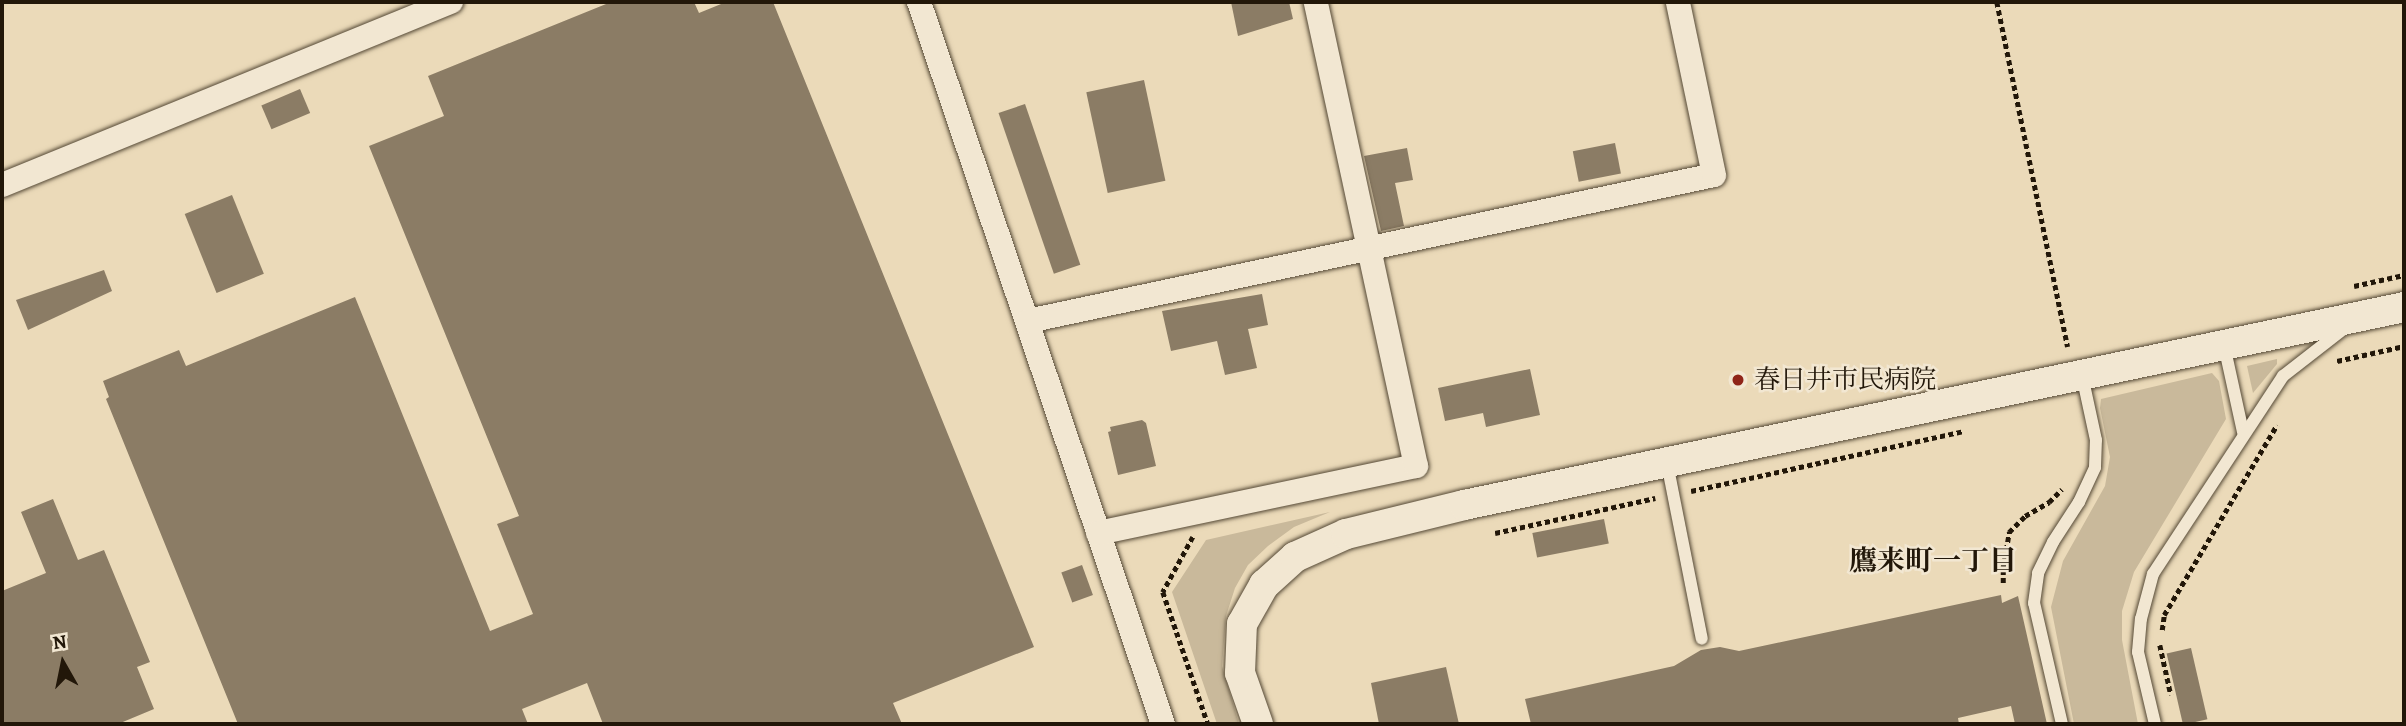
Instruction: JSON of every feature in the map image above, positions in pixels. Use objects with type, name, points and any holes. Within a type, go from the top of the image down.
[{"type":"street","points":[[2,185],[451,2]]},
{"type":"street","points":[[919,2],[1163,724]]},
{"type":"street","points":[[1098,533],[1416,466],[1316,2]]},
{"type":"street","points":[[1028,321],[1714,175],[1678,2]]},
{"type":"street","points":[[1258,724],[1240,673],[1241,624],[1264,585],[1295,557],[1346,534],[2404,307]]},
{"type":"lane","points":[[2155,724],[2138,652],[2141,619],[2153,573],[2283,376],[2360,316]]},
{"type":"lane","points":[[2224,345],[2244,432]]},
{"type":"lane","points":[[2062,724],[2034,603],[2038,573],[2053,542],[2079,502],[2095,467],[2096,440],[2082,375]]},
{"type":"lane","points":[[1667,463],[1702,639]]},
{"type":"path","points":[[1997,2],[2068,347]]},
{"type":"path","points":[[2330,367],[2340,360],[2404,346]]},
{"type":"path","points":[[2172,698],[2160,645],[2164,615],[2278,424]]},
{"type":"path","points":[[1495,533],[1965,431]]},
{"type":"path","points":[[2003,583],[2009,532],[2025,516],[2049,502],[2065,485]]},
{"type":"shaded area","points":[[2277,359],[2277,364],[2253,393],[2247,366]]},
{"type":"shaded area","points":[[2212,373],[2219,381],[2226,419],[2134,572],[2122,611],[2122,640],[2138,724],[2074,724],[2051,607],[2063,561],[2105,486],[2110,457],[2100,408],[2101,399]]},
{"type":"shaded area","points":[[1330,512],[1294,527],[1268,546],[1248,565],[1235,588],[1226,616],[1222,666],[1239,724],[1217,724],[1172,592],[1206,540]]},
{"type":"building","points":[[611,2],[694,2],[699,13],[726,2],[773,2],[1034,647],[893,703],[902,724],[603,724],[587,683],[522,709],[528,724],[238,724],[106,399],[109,397],[103,381],[179,350],[186,366],[355,297],[490,631],[533,614],[497,524],[519,516],[369,146],[444,116],[428,76]]},
{"type":"building","points":[[1231,2],[1289,2],[1293,19],[1238,36]]},
{"type":"building","points":[[1144,80],[1165,181],[1108,193],[1086,92]]},
{"type":"building","points":[[300,89],[310,113],[271,129],[261,105]]},
{"type":"building","points":[[1025,104],[1080,265],[1054,274],[999,113]]},
{"type":"building","points":[[1615,143],[1621,173],[1579,182],[1573,151]]},
{"type":"building","points":[[1407,148],[1413,180],[1395,183],[1404,226],[1381,231],[1364,156]]},
{"type":"building","points":[[232,195],[264,274],[217,293],[185,214]]},
{"type":"building","points":[[104,270],[112,291],[28,330],[16,300]]},
{"type":"building","points":[[1262,294],[1268,325],[1248,329],[1257,368],[1225,375],[1217,341],[1171,351],[1162,311]]},
{"type":"building","points":[[1530,369],[1540,415],[1486,427],[1483,413],[1445,421],[1438,388]]},
{"type":"building","points":[[1142,420],[1146,423],[1156,466],[1118,475],[1108,432],[1111,431],[1110,427]]},
{"type":"building","points":[[53,499],[78,560],[104,550],[150,662],[137,667],[154,709],[118,724],[2,724],[2,591],[46,573],[21,512]]},
{"type":"building","points":[[1604,519],[1609,544],[1537,557],[1532,533]]},
{"type":"building","points":[[1082,565],[1093,595],[1072,603],[1061,573]]},
{"type":"building","points":[[2001,595],[2002,603],[2018,596],[2047,724],[2015,724],[2011,706],[1958,718],[1959,724],[1531,724],[1525,699],[1674,666],[1701,650],[1720,647],[1739,651]]},
{"type":"building","points":[[2191,648],[2207,719],[2183,724],[2167,654]]},
{"type":"building","points":[[1446,667],[1459,724],[1379,724],[1371,683]]},
{"type":"place","name":"春日井市民病院","points":[[1738,380]]},
{"type":"district","name":"鷹来町一丁目","points":[[1933,561]]}]
